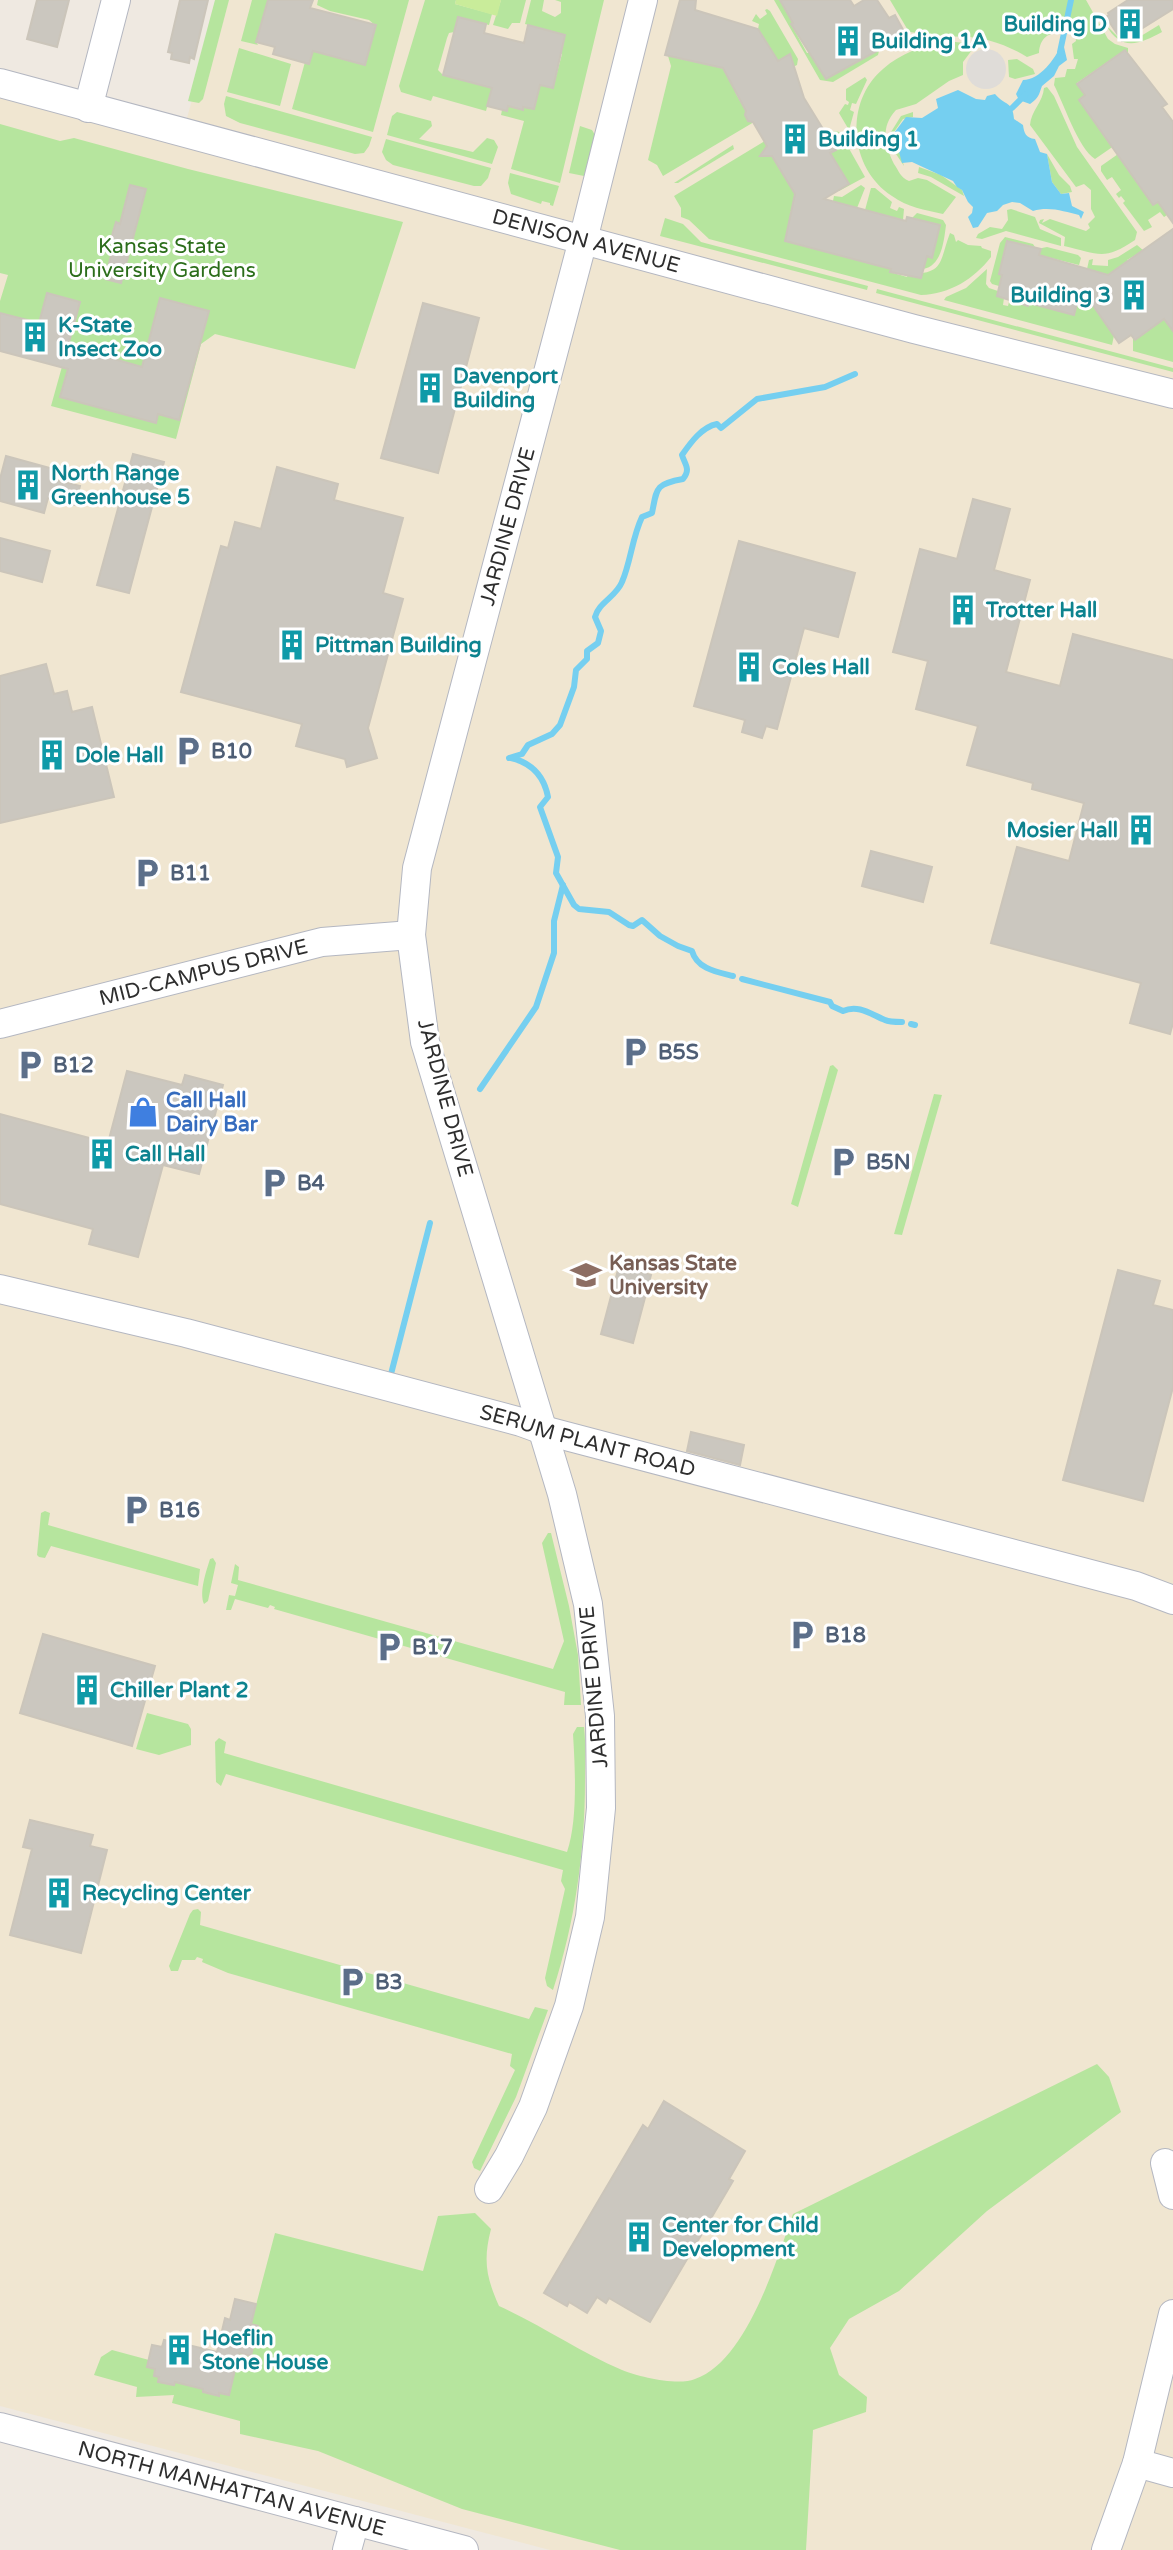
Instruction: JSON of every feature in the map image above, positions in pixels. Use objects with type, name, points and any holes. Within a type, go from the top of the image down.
[{"type":"street","points":[[88,108],[116,0]]},
{"type":"street","name":"JARDINE DRIVE","points":[[489,2189],[533,2107],[569,2006],[590,1917],[601,1808],[600,1716],[588,1604],[562,1494],[425,1042],[411,935],[417,868],[583,240],[643,0]]},
{"type":"street","name":"DENISON AVENUE","points":[[0,83],[914,328],[1173,394]]},
{"type":"street","name":"MID-CAMPUS DRIVE","points":[[0,1024],[322,942],[411,935]]},
{"type":"street","name":"SERUM PLANT ROAD","points":[[0,1289],[186,1333],[508,1418],[543,1430],[1136,1586],[1173,1600]]},
{"type":"street","points":[[1165,2163],[1173,2195]]},
{"type":"street","points":[[1106,2550],[1137,2463],[1173,2314]]},
{"type":"street","name":"NORTH MANHATTAN AVENUE","points":[[0,2427],[464,2550]]},
{"type":"street","points":[[1137,2463],[1173,2473]]},
{"type":"street","points":[[347,2550],[355,2521]]},
{"type":"shaded area","name":"Kansas State University","points":[[219,0],[1173,0],[1173,2550],[550,2550],[0,2406],[0,95],[180,144]]},
{"type":"shaded area","points":[[986,49],[1000,55],[1006,69],[1000,83],[986,89],[972,83],[966,69],[972,55]]},
{"type":"green space","points":[[215,0],[229,0],[203,99],[199,103],[188,101]]},
{"type":"green space","points":[[252,0],[268,0],[256,42],[258,45],[241,41]]},
{"type":"green space","points":[[318,0],[409,0],[373,132],[292,109],[305,62],[309,63],[313,51],[365,65],[376,26],[369,20],[330,11],[317,5]]},
{"type":"green space","points":[[425,0],[456,0],[455,4],[492,14],[489,25],[470,20],[468,29],[456,26],[454,32],[449,33],[438,70],[443,75],[492,88],[486,111],[433,96],[431,101],[401,92],[399,86]]},
{"type":"green space","points":[[456,0],[501,0],[497,16],[455,4]]},
{"type":"green space","points":[[501,0],[526,0],[520,23],[512,23],[508,29],[493,25]]},
{"type":"green space","points":[[531,0],[544,0],[542,11],[555,17],[561,13],[561,2],[555,0],[604,0],[560,183],[511,169],[524,121],[501,115],[509,103],[523,109],[534,109],[540,85],[553,88],[562,54],[541,48],[561,51],[565,35],[525,24]]},
{"type":"green space","points":[[774,0],[780,0],[795,22],[791,24],[807,53],[873,48],[875,52],[879,51],[878,55],[833,82],[820,80]]},
{"type":"green space","points":[[890,0],[1086,0],[1108,39],[1128,48],[1128,55],[1119,54],[1077,83],[1085,95],[1079,100],[1109,143],[1124,139],[1095,159],[1072,125],[1054,85],[1055,78],[1065,77],[1067,69],[1075,69],[1078,59],[1074,59],[1072,44],[1076,41],[1075,35],[1051,34],[1043,40],[1039,53],[1027,57],[1003,45],[978,38],[953,37],[927,41],[919,33],[909,32]]},
{"type":"green space","points":[[767,9],[798,59],[797,65],[789,69],[782,58],[778,61],[758,29],[759,24],[752,21],[756,14],[760,19],[767,14]]},
{"type":"green space","points":[[1159,25],[1162,32],[1139,42],[1122,41],[1135,33],[1141,36]]},
{"type":"green space","points":[[947,41],[964,43],[972,50],[963,62],[963,75],[949,81],[916,104],[896,110],[886,130],[886,143],[891,157],[904,178],[909,181],[918,178],[927,180],[956,197],[943,214],[904,203],[878,184],[867,169],[860,152],[857,116],[870,83],[883,69],[913,50]]},
{"type":"green space","points":[[239,48],[291,64],[280,106],[227,92]]},
{"type":"green space","points":[[668,56],[730,70],[736,94],[746,111],[745,115],[748,121],[754,122],[663,176],[657,165],[648,160],[671,66]]},
{"type":"green space","points":[[1017,59],[1033,69],[1035,74],[1015,79],[1009,77],[1008,60]]},
{"type":"green space","points":[[865,77],[867,80],[856,104],[852,103],[850,110],[854,112],[849,130],[839,113],[849,102],[846,100],[846,89]]},
{"type":"green space","points":[[1047,87],[1054,96],[1077,147],[1137,232],[1135,240],[1116,251],[1101,254],[1064,246],[1065,237],[1039,223],[1040,220],[1044,219],[1042,223],[1050,219],[1086,231],[1090,228],[1088,224],[1095,217],[1091,209],[1091,190],[1084,184],[1076,187],[1030,125],[1044,88]]},
{"type":"green space","points":[[226,96],[372,137],[364,153],[355,154],[240,123],[226,116]]},
{"type":"green space","points":[[397,112],[431,121],[432,126],[419,139],[473,152],[487,138],[494,140],[498,147],[492,164],[387,135],[392,116]]},
{"type":"green space","points":[[913,112],[913,117],[903,119],[894,132],[904,166],[896,154],[891,132],[901,116]]},
{"type":"green space","name":"Kansas State University Gardens","points":[[0,124],[60,141],[74,138],[403,222],[355,369],[215,334],[201,344],[176,439],[51,406],[80,302],[47,293],[39,323],[0,313],[0,301],[8,275],[0,273]]},
{"type":"green space","points":[[580,126],[592,130],[595,135],[584,176],[569,173]]},
{"type":"green space","points":[[835,131],[843,138],[837,142],[842,148],[847,145],[865,177],[839,191],[849,184],[830,153],[835,150],[825,137]]},
{"type":"green space","points":[[386,139],[491,168],[488,178],[481,186],[474,186],[393,165],[386,160],[382,152]]},
{"type":"green space","points":[[765,141],[768,145],[765,150],[768,156],[772,156],[781,171],[799,189],[790,215],[891,269],[890,272],[907,277],[908,274],[935,269],[942,259],[950,233],[954,235],[956,242],[958,240],[991,251],[991,257],[977,272],[960,284],[942,292],[921,295],[709,239],[689,220],[681,217],[681,208],[674,196]]},
{"type":"green space","points":[[733,145],[734,149],[674,183]]},
{"type":"green space","points":[[1131,145],[1123,162],[1153,205],[1158,202],[1173,211],[1164,217],[1160,212],[1148,220],[1152,227],[1144,231],[1123,203],[1125,201],[1116,194],[1121,190],[1112,177],[1107,180],[1101,171],[1101,166]]},
{"type":"green space","points":[[1047,154],[1072,192],[1061,194],[1052,182]]},
{"type":"green space","points":[[919,167],[941,175],[962,190],[964,196],[931,177],[918,173]]},
{"type":"green space","points":[[510,173],[559,186],[553,206],[511,194],[508,183]]},
{"type":"green space","points":[[861,185],[865,188],[857,208],[829,220],[834,196],[842,197]]},
{"type":"green space","points":[[871,188],[875,188],[892,202],[890,208],[897,211],[899,207],[904,209],[903,220],[865,210]]},
{"type":"green space","points":[[1007,210],[1035,217],[1040,229],[1061,238],[1061,246],[1006,231],[982,239],[976,238],[990,227],[1002,229],[1008,220]]},
{"type":"green space","points":[[917,213],[943,220],[946,225],[938,258],[923,269],[927,256],[932,257],[940,226],[912,218]]},
{"type":"green space","points":[[665,218],[683,224],[701,242],[868,286],[867,290],[660,236]]},
{"type":"green space","points":[[1005,237],[1033,244],[1035,247],[1007,241],[999,273],[1002,275],[999,286],[990,281],[1000,243]]},
{"type":"green space","points":[[1137,245],[1144,251],[1148,265],[1139,253],[1127,260],[1129,264],[1112,345],[944,300],[966,288],[987,269],[986,284],[998,291],[997,296],[1004,298],[1003,305],[1008,306],[1009,302],[1028,306],[1029,303],[1074,315],[1080,294],[1084,294],[1090,270],[1087,269],[1089,260],[1093,259],[1092,265],[1108,266],[1108,260]]},
{"type":"green space","points":[[1042,248],[1078,255],[1081,258],[1079,265],[1039,255]]},
{"type":"green space","points":[[877,289],[1173,368],[1173,372],[876,293]]},
{"type":"green space","points":[[1173,318],[1173,362],[1133,351],[1133,338],[1135,340],[1164,319],[1166,321]]},
{"type":"green space","points":[[833,1065],[838,1070],[798,1207],[791,1204],[830,1066]]},
{"type":"green space","points":[[934,1094],[942,1095],[902,1235],[894,1234]]},
{"type":"green space","points":[[41,1513],[50,1513],[48,1525],[200,1569],[198,1586],[51,1546],[45,1558],[39,1557]]},
{"type":"green space","points":[[548,1533],[551,1533],[569,1606],[578,1655],[581,1705],[564,1705],[565,1692],[274,1609],[275,1607],[270,1605],[268,1608],[235,1599],[231,1610],[226,1610],[229,1595],[235,1596],[238,1585],[231,1583],[235,1564],[239,1567],[238,1580],[553,1669],[564,1641],[542,1543]]},
{"type":"green space","points":[[213,1558],[216,1563],[208,1601],[204,1604],[204,1582],[210,1559]]},
{"type":"green space","points":[[147,1713],[188,1724],[191,1729],[191,1745],[159,1755],[136,1749]]},
{"type":"green space","points":[[577,1727],[584,1727],[585,1740],[583,1834],[573,1913],[553,1990],[547,1986],[545,1978],[565,1889],[561,1881],[563,1870],[226,1774],[221,1786],[216,1782],[215,1742],[219,1738],[226,1742],[224,1753],[567,1852],[573,1825],[573,1734]]},
{"type":"green space","points":[[198,1909],[201,1912],[200,1925],[529,2019],[535,2007],[548,2010],[516,2097],[480,2171],[474,2168],[472,2162],[515,2070],[510,2066],[512,2054],[228,1973],[202,1962],[203,1959],[197,1957],[195,1960],[182,1960],[178,1971],[171,1971],[169,1966],[190,1914]]},
{"type":"green space","points":[[1097,2064],[1109,2077],[1121,2112],[987,2211],[899,2291],[849,2319],[830,2348],[839,2375],[867,2397],[866,2412],[813,2430],[806,2550],[620,2550],[462,2509],[318,2451],[240,2434],[240,2421],[172,2403],[174,2395],[136,2397],[137,2387],[94,2375],[101,2357],[112,2350],[149,2360],[155,2369],[154,2376],[159,2377],[158,2382],[174,2385],[175,2382],[218,2396],[219,2393],[229,2395],[239,2353],[251,2355],[258,2326],[251,2324],[275,2233],[423,2271],[438,2216],[475,2213],[491,2229],[487,2268],[499,2306],[622,2370],[669,2381],[695,2379],[713,2369],[730,2352],[744,2331],[768,2282],[793,2214]]},
{"type":"water","points":[[1061,45],[1067,60],[1042,86],[1033,102],[1030,104],[1019,100],[1016,94],[1023,80],[1041,73]]},
{"type":"water","points":[[958,90],[976,99],[985,100],[987,96],[995,94],[1010,106],[1014,119],[1023,125],[1026,135],[1035,139],[1040,152],[1047,154],[1052,182],[1061,194],[1069,193],[1072,206],[1084,212],[1081,219],[1079,215],[1057,210],[1033,211],[1020,203],[1012,202],[997,211],[987,213],[978,227],[973,228],[968,217],[973,207],[953,181],[912,162],[902,163],[894,133],[906,117],[922,118],[938,108],[936,99]]},
{"type":"building","points":[[37,0],[69,0],[57,47],[27,39]]},
{"type":"building","points":[[180,0],[208,0],[194,59],[190,57],[189,63],[171,59],[172,53],[168,52]]},
{"type":"building","points":[[268,0],[313,0],[310,8],[376,25],[365,65],[313,51],[309,64],[273,54],[275,47],[256,42]]},
{"type":"building","name":"Building 1","points":[[680,0],[696,0],[695,10],[758,29],[778,61],[790,54],[804,98],[836,150],[830,153],[849,184],[824,199],[906,221],[907,217],[940,225],[932,258],[927,256],[921,278],[890,272],[891,269],[785,241],[795,194],[772,156],[760,156],[767,146],[753,122],[748,121],[746,111],[723,68],[665,55]]},
{"type":"building","name":"Building 1A","points":[[780,0],[850,0],[854,6],[864,0],[877,0],[889,18],[895,15],[906,35],[826,79],[791,24],[793,23]]},
{"type":"building","name":"Building D","points":[[1128,0],[1173,0],[1173,9],[1122,41],[1106,17]]},
{"type":"building","points":[[458,17],[486,24],[484,33],[524,43],[528,25],[565,35],[553,88],[540,85],[534,109],[523,107],[523,110],[508,106],[507,111],[487,106],[492,88],[443,75]]},
{"type":"building","points":[[1125,50],[1167,104],[1162,107],[1173,122],[1173,223],[1158,202],[1153,205],[1079,100],[1085,95],[1077,84]]},
{"type":"building","points":[[130,185],[146,189],[121,283],[105,279],[114,244],[110,243],[116,222],[120,224]]},
{"type":"building","points":[[1173,229],[1173,331],[1164,319],[1135,340],[1131,335],[1119,343],[1081,288],[1074,315],[1029,303],[1028,306],[997,296],[1007,241],[1041,249],[1039,255],[1108,275]]},
{"type":"building","points":[[47,293],[80,302],[68,346],[142,367],[160,298],[209,311],[179,420],[158,414],[156,423],[60,397],[68,369],[0,351],[0,313],[39,323]]},
{"type":"building","name":"Davenport Building","points":[[423,303],[479,318],[438,473],[381,458]]},
{"type":"building","points":[[133,454],[164,462],[129,593],[97,585]]},
{"type":"building","name":"North Range Greenhouse 5","points":[[6,456],[57,470],[55,480],[80,486],[75,505],[48,498],[44,513],[0,501],[0,479]]},
{"type":"building","name":"Pittman Building","points":[[277,467],[338,484],[334,500],[403,518],[383,593],[403,599],[368,728],[377,758],[347,767],[345,759],[296,746],[302,724],[181,692],[221,546],[228,548],[235,522],[261,529]]},
{"type":"building","name":"Mosier Hall","points":[[973,499],[1010,509],[994,570],[1030,580],[1006,672],[1060,686],[1073,634],[1173,660],[1173,1023],[1170,1034],[1130,1023],[1141,983],[991,943],[1017,847],[1069,861],[1084,803],[1032,789],[1033,783],[967,765],[978,726],[916,709],[928,661],[893,652],[920,549],[957,559]]},
{"type":"building","points":[[0,538],[50,551],[42,582],[0,571]]},
{"type":"building","name":"Coles Hall","points":[[739,541],[855,573],[838,637],[804,628],[777,729],[766,726],[762,738],[742,732],[745,720],[694,706]]},
{"type":"building","name":"Dole Hall","points":[[46,664],[54,694],[67,691],[72,712],[92,707],[114,797],[0,823],[0,676]]},
{"type":"building","points":[[871,851],[932,867],[923,902],[862,886]]},
{"type":"building","name":"Call Hall","points":[[127,1071],[182,1085],[185,1075],[223,1085],[199,1174],[163,1165],[138,1257],[89,1244],[93,1229],[0,1204],[0,1114],[108,1143]]},
{"type":"building","points":[[619,1266],[651,1275],[633,1343],[601,1334]]},
{"type":"building","points":[[1118,1270],[1160,1281],[1153,1305],[1173,1310],[1173,1387],[1143,1501],[1063,1480]]},
{"type":"building","points":[[691,1432],[744,1445],[740,1465],[687,1451]]},
{"type":"building","name":"Chiller Plant 2","points":[[43,1634],[155,1666],[132,1746],[20,1713]]},
{"type":"building","name":"Recycling Center","points":[[30,1820],[93,1835],[90,1846],[107,1850],[81,1953],[10,1935],[32,1849],[23,1847]]},
{"type":"building","name":"Center for Child Development","points":[[664,2101],[745,2151],[729,2179],[733,2181],[650,2322],[609,2298],[606,2303],[597,2297],[587,2313],[569,2302],[567,2306],[544,2293],[643,2125],[648,2129]]},
{"type":"building","name":"Hoeflin Stone House","points":[[235,2299],[256,2304],[251,2324],[258,2326],[251,2356],[239,2353],[229,2395],[219,2393],[219,2396],[175,2382],[174,2385],[158,2382],[159,2377],[154,2376],[155,2369],[147,2367],[152,2345],[162,2347],[164,2340],[169,2341],[170,2338],[217,2352],[225,2318],[230,2320]]},
{"type":"waterway","points":[[1060,52],[1071,0]]},
{"type":"waterway","points":[[1012,108],[1025,95]]},
{"type":"waterway","points":[[509,758],[522,754],[528,745],[552,734],[560,725],[574,687],[576,670],[587,659],[587,651],[598,643],[601,631],[595,617],[597,612],[622,582],[642,517],[652,513],[659,488],[685,476],[687,467],[682,455],[693,440],[712,426],[717,424],[721,428],[757,399],[825,387],[855,374]]},
{"type":"waterway","points":[[511,758],[531,767],[543,783],[548,797],[540,807],[558,857],[556,873],[574,905],[579,909],[609,912],[633,926],[642,920],[660,936],[692,951],[703,966],[733,976]]},
{"type":"waterway","points":[[480,1089],[536,1007],[554,953],[554,921],[563,885]]},
{"type":"waterway","points":[[742,979],[830,1002],[832,1006],[843,1011],[860,1009],[887,1021],[902,1022]]},
{"type":"waterway","points":[[911,1024],[915,1025]]},
{"type":"waterway","points":[[391,1374],[430,1223]]},
{"type":"place","name":"Building D","points":[[1130,24]]},
{"type":"place","name":"Building 1A","points":[[848,41]]},
{"type":"place","name":"Building 1","points":[[795,139]]},
{"type":"place","name":"Building 3","points":[[1134,295]]},
{"type":"place","name":"K-State Insect Zoo","points":[[35,337]]},
{"type":"place","name":"Davenport Building","points":[[430,388]]},
{"type":"place","name":"North Range Greenhouse 5","points":[[28,485]]},
{"type":"place","name":"Trotter Hall","points":[[963,610]]},
{"type":"place","name":"Pittman Building","points":[[292,645]]},
{"type":"place","name":"Coles Hall","points":[[749,667]]},
{"type":"place","name":"B10","points":[[188,751]]},
{"type":"place","name":"Dole Hall","points":[[52,755]]},
{"type":"place","name":"Mosier Hall","points":[[1141,830]]},
{"type":"place","name":"B11","points":[[147,873]]},
{"type":"place","name":"B5S","points":[[635,1052]]},
{"type":"place","name":"B12","points":[[30,1065]]},
{"type":"place","name":"Call Hall Dairy Bar","points":[[143,1112]]},
{"type":"place","name":"Call Hall","points":[[102,1154]]},
{"type":"place","name":"B5N","points":[[843,1162]]},
{"type":"place","name":"B4","points":[[274,1183]]},
{"type":"place","name":"Kansas State University","points":[[586,1275]]},
{"type":"place","name":"B16","points":[[136,1510]]},
{"type":"place","name":"B18","points":[[802,1635]]},
{"type":"place","name":"B17","points":[[389,1647]]},
{"type":"place","name":"Chiller Plant 2","points":[[87,1690]]},
{"type":"place","name":"Recycling Center","points":[[59,1893]]},
{"type":"place","name":"B3","points":[[352,1982]]},
{"type":"place","name":"Center for Child Development","points":[[639,2237]]},
{"type":"place","name":"Hoeflin Stone House","points":[[179,2350]]}]
